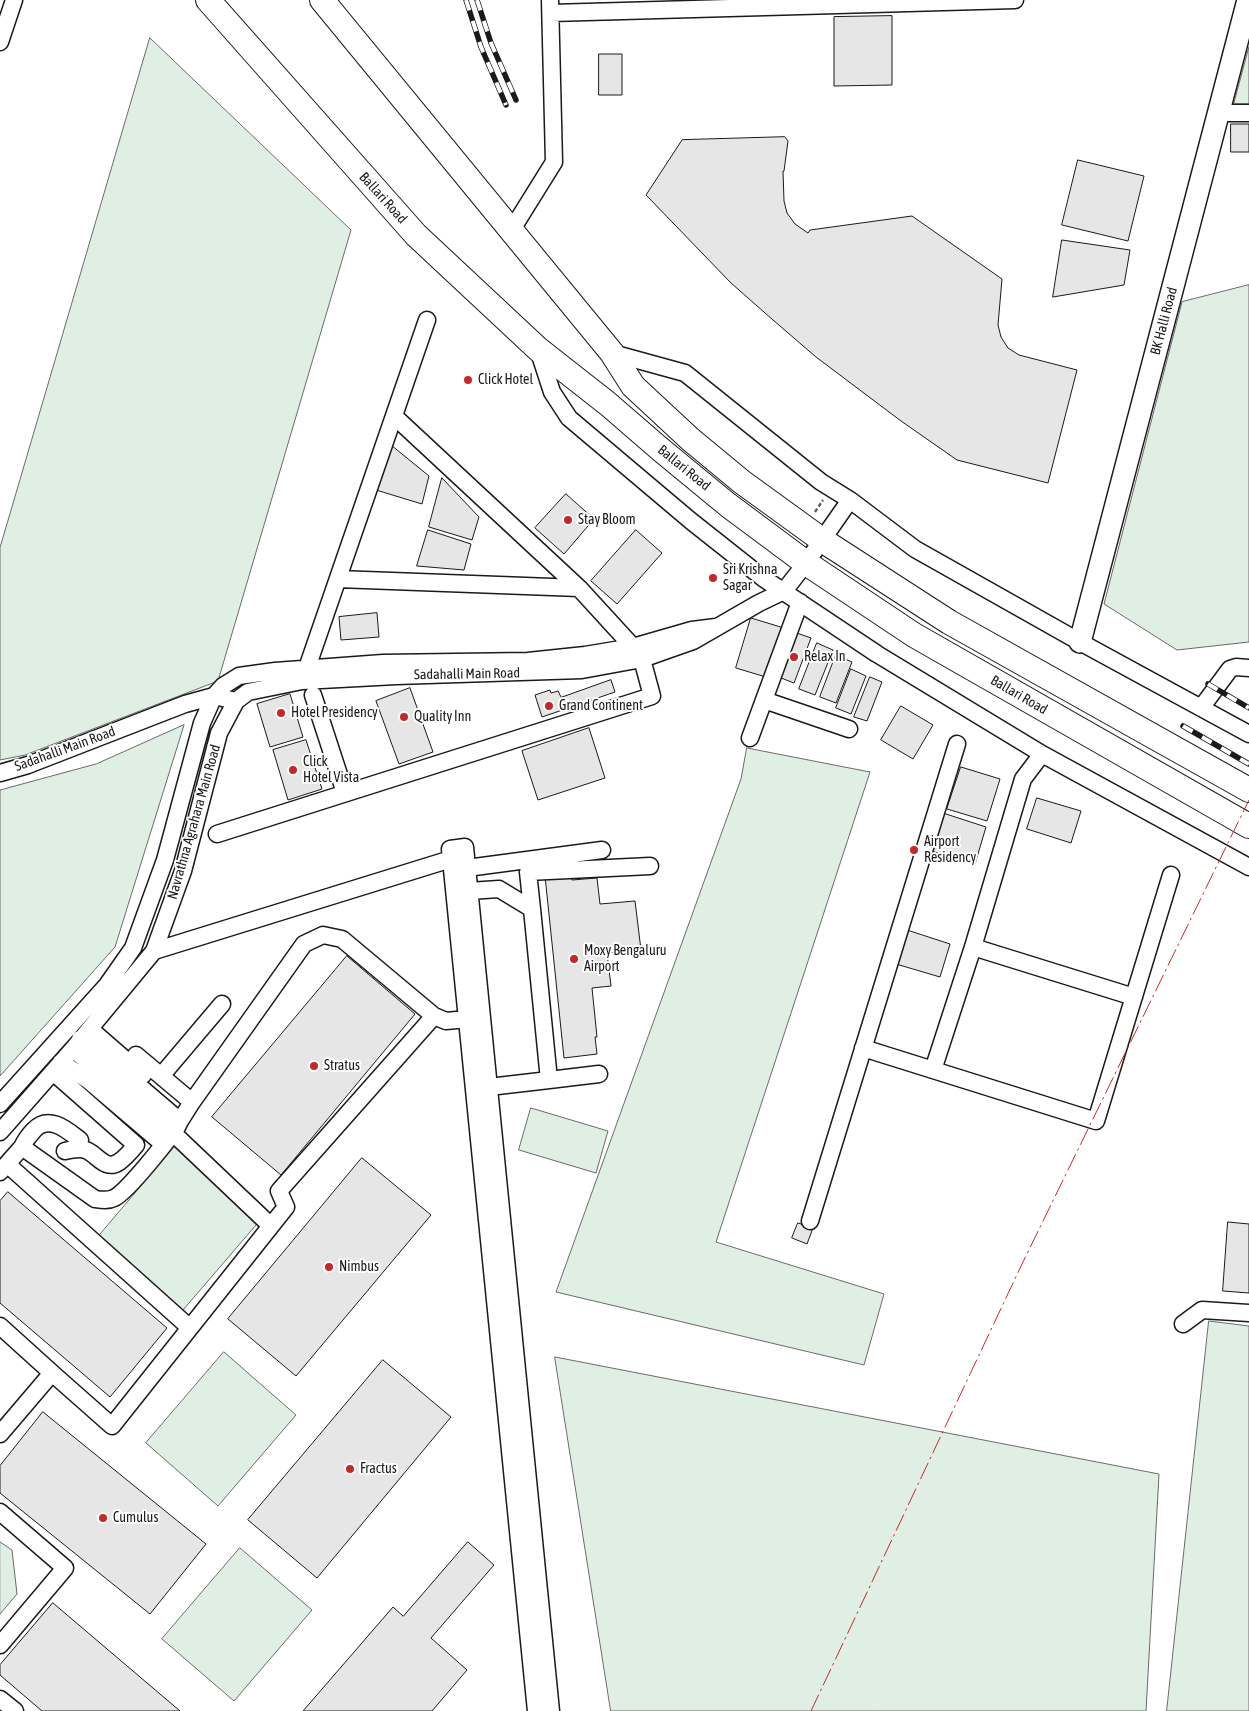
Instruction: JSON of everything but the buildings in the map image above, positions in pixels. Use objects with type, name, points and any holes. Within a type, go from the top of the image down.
[{"type":"highway","name":"Ballari Road","points":[[208,0],[416,235],[538,349],[608,404],[660,450],[728,505],[806,564],[914,635],[1249,826]]},
{"type":"highway","name":"Ballari Road","points":[[322,0],[612,353],[633,386],[690,439],[742,482],[822,540],[949,622],[1249,790]]},
{"type":"main road","name":"BK Halli Road","points":[[1080,642],[1248,0]]},
{"type":"street","points":[[0,42],[14,0]]},
{"type":"street","points":[[511,231],[554,162],[550,6],[1015,0]]},
{"type":"street","points":[[1218,113],[1249,113]]},
{"type":"street","points":[[308,668],[427,320]]},
{"type":"street","points":[[538,349],[552,392],[569,418],[691,521],[763,578],[877,654],[1042,754],[1249,867]]},
{"type":"street","points":[[612,353],[685,373],[821,482],[850,500],[916,549],[1080,642],[1249,734]]},
{"type":"street","points":[[217,834],[652,696],[638,653],[579,588],[394,416]]},
{"type":"street","points":[[784,592],[806,564],[850,500]]},
{"type":"street","points":[[338,578],[579,588]]},
{"type":"street","name":"Sadahalli Main Road","points":[[0,772],[28,765],[185,704],[214,696],[236,701],[248,692],[302,681],[371,671],[528,661],[585,655],[638,653],[692,630],[716,627],[784,592]]},
{"type":"street","points":[[750,738],[800,602]]},
{"type":"street","points":[[1201,708],[1230,669],[1236,666],[1249,668]]},
{"type":"street","name":"Sadahalli Main Road","points":[[214,696],[223,686],[239,676],[308,668],[371,671]]},
{"type":"street","points":[[313,694],[345,793]]},
{"type":"street","name":"Navrathna Agrahara Main Road","points":[[0,1104],[107,985],[134,948],[165,860],[202,722],[214,696]]},
{"type":"street","points":[[764,700],[849,729]]},
{"type":"street","name":"Navrathna Agrahara Main Road","points":[[0,1132],[88,1031],[154,951],[183,871],[219,733],[236,701]]},
{"type":"street","points":[[810,1221],[957,744]]},
{"type":"street","points":[[933,1070],[1023,779],[1042,754]]},
{"type":"street","points":[[527,866],[602,850]]},
{"type":"street","points":[[154,951],[455,852]]},
{"type":"street","points":[[455,852],[467,868],[551,1711]]},
{"type":"street","points":[[455,852],[467,1018],[536,1711]]},
{"type":"street","points":[[527,866],[549,1080]]},
{"type":"street","points":[[467,868],[650,866]]},
{"type":"street","points":[[863,1048],[1096,1121],[1171,875]]},
{"type":"street","points":[[469,891],[499,889],[532,909]]},
{"type":"street","points":[[22,1146],[95,1199],[105,1200],[116,1197],[127,1187],[179,1122],[304,944],[323,935],[342,939],[434,1016],[446,1022],[467,1018]]},
{"type":"street","points":[[972,947],[1134,997]]},
{"type":"street","points":[[89,1004],[88,1031],[179,1122],[271,1226]]},
{"type":"street","points":[[161,1076],[222,1004]]},
{"type":"street","points":[[0,1326],[112,1426],[286,1207],[279,1191],[434,1016]]},
{"type":"street","points":[[88,1031],[161,1076],[179,1122]]},
{"type":"street","points":[[88,1031],[179,1122]]},
{"type":"street","points":[[57,1067],[179,1122]]},
{"type":"street","points":[[57,1067],[136,1145],[118,1163],[108,1165],[98,1160],[88,1151],[76,1148],[65,1151]]},
{"type":"street","points":[[489,1087],[599,1074]]},
{"type":"street","points":[[80,1140],[60,1125],[48,1124],[34,1129],[4,1168],[190,1328]]},
{"type":"street","points":[[1183,1324],[1202,1310],[1249,1313]]},
{"type":"street","points":[[0,1434],[52,1372]]},
{"type":"street","points":[[0,1512],[66,1568],[0,1645]]},
{"type":"street","points":[[0,1699],[1,1711]]},
{"type":"street","points":[[0,1699],[15,1711]]},
{"type":"path","points":[[814,513],[823,500]]},
{"type":"green space","points":[[150,38],[351,230],[218,681],[25,755],[0,760],[0,548]]},
{"type":"green space","points":[[1249,47],[1249,104],[1234,104]]},
{"type":"green space","points":[[1249,285],[1249,642],[1177,650],[1104,604],[1182,302]]},
{"type":"green space","points":[[184,725],[115,947],[0,1076],[0,790],[96,764]]},
{"type":"green space","points":[[747,748],[870,772],[716,1242],[884,1294],[864,1365],[556,1292],[741,779]]},
{"type":"green space","points":[[531,1108],[608,1131],[596,1173],[519,1150]]},
{"type":"green space","points":[[177,1144],[262,1218],[183,1310],[98,1237]]},
{"type":"green space","points":[[1209,1321],[1249,1326],[1249,1711],[1167,1711]]},
{"type":"green space","points":[[224,1352],[296,1415],[218,1506],[146,1443]]},
{"type":"green space","points":[[555,1357],[1159,1474],[1146,1711],[611,1711]]},
{"type":"green space","points":[[0,1542],[12,1550],[17,1594],[0,1614]]},
{"type":"green space","points":[[240,1548],[312,1610],[234,1701],[162,1639]]},
{"type":"railway","points":[[466,0],[481,47],[506,105]]},
{"type":"railway","points":[[477,0],[491,43],[516,100]]},
{"type":"railway","points":[[1208,684],[1249,708]]},
{"type":"railway","points":[[1183,726],[1249,764]]},
{"type":"power","points":[[811,1711],[1022,1264],[1249,800]]},
{"type":"place","name":"Click Hotel","points":[[468,380]]},
{"type":"place","name":"Stay Bloom","points":[[568,520]]},
{"type":"place","name":"Sri Krishna Sagar","points":[[713,578]]},
{"type":"place","name":"Relax In","points":[[794,657]]},
{"type":"place","name":"Grand Continent","points":[[549,706]]},
{"type":"place","name":"Hotel Presidency","points":[[281,713]]},
{"type":"place","name":"Quality Inn","points":[[404,717]]},
{"type":"place","name":"Click Hotel Vista","points":[[293,770]]},
{"type":"place","name":"Airport Residency","points":[[914,850]]},
{"type":"place","name":"Moxy Bengaluru Airport","points":[[574,959]]},
{"type":"place","name":"Stratus","points":[[314,1066]]},
{"type":"place","name":"Nimbus","points":[[329,1267]]},
{"type":"place","name":"Fractus","points":[[350,1469]]},
{"type":"place","name":"Cumulus","points":[[103,1518]]}]
